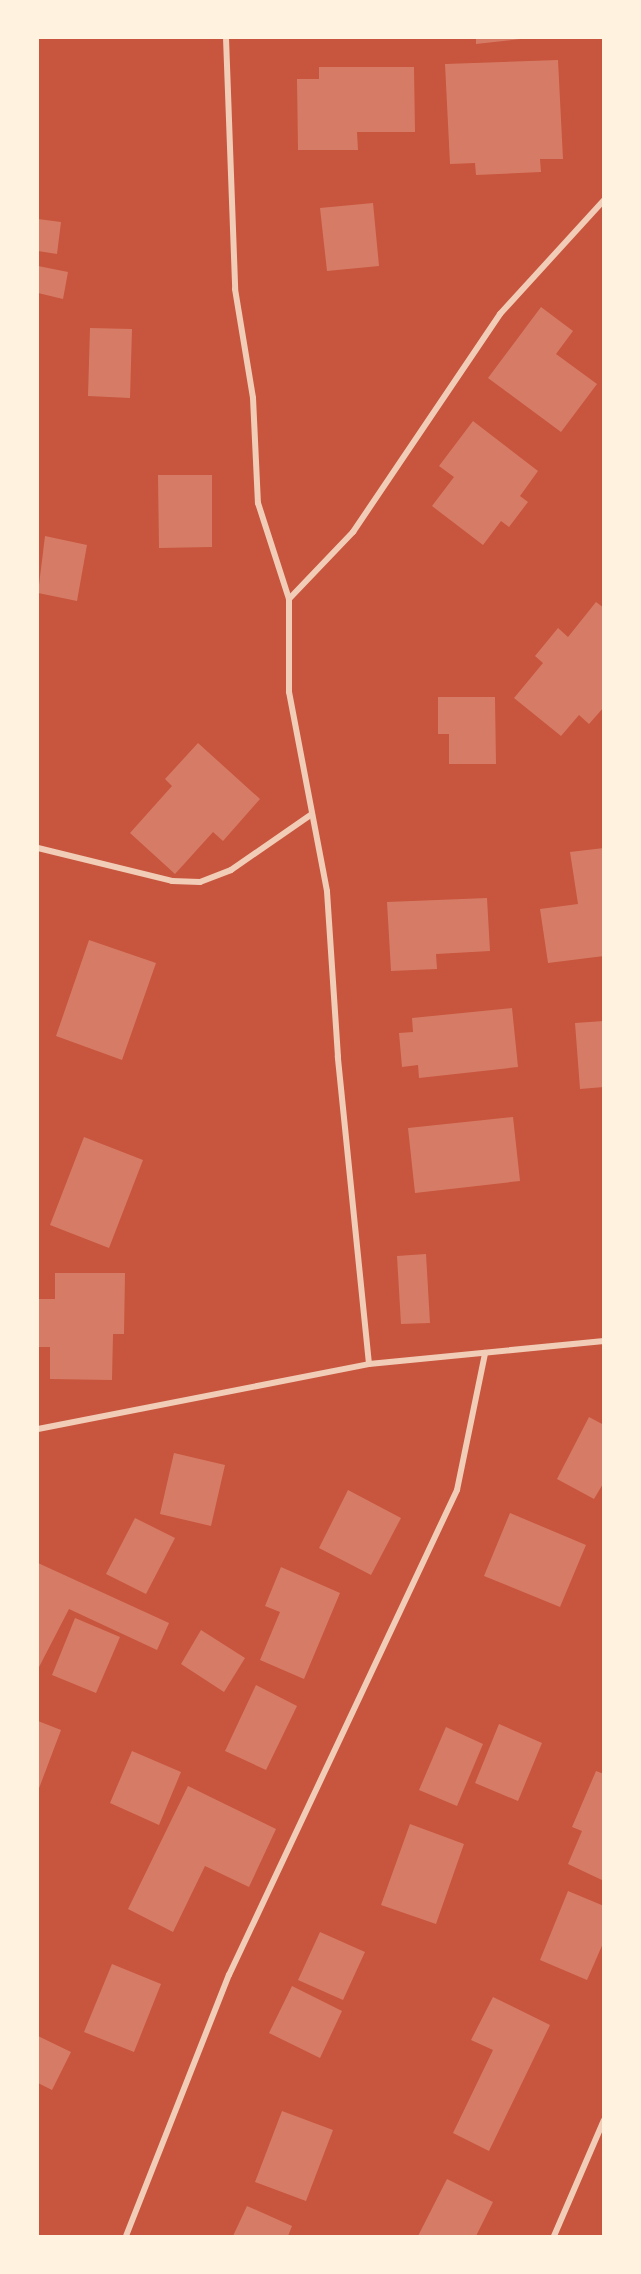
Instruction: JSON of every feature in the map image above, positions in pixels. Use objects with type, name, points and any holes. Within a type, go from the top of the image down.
[{"type":"street","points":[[226,38],[235,289],[253,398],[258,503],[289,599],[289,692],[327,891],[338,1057],[369,1364]]},
{"type":"street","points":[[289,599],[353,532],[500,314],[603,200]]},
{"type":"street","points":[[38,848],[172,881],[200,882],[231,870],[312,814]]},
{"type":"street","points":[[38,1429],[369,1364],[603,1341]]},
{"type":"street","points":[[126,2236],[229,1975],[457,1490],[485,1353]]},
{"type":"street","points":[[554,2236],[603,2120]]},
{"type":"building","points":[[476,38],[521,38],[521,39],[476,44]]},
{"type":"building","points":[[558,60],[563,159],[540,159],[541,172],[476,175],[475,163],[450,164],[445,64]]},
{"type":"building","points":[[319,67],[414,67],[415,132],[357,132],[358,150],[298,150],[297,79],[319,79]]},
{"type":"building","points":[[373,203],[379,266],[327,271],[320,208]]},
{"type":"building","points":[[38,219],[61,222],[57,254],[38,251]]},
{"type":"building","points":[[38,266],[68,272],[63,299],[38,293]]},
{"type":"building","points":[[541,307],[573,331],[556,354],[597,384],[561,432],[488,378]]},
{"type":"building","points":[[90,328],[132,329],[130,398],[88,396]]},
{"type":"building","points":[[473,421],[538,471],[520,496],[528,502],[509,527],[501,521],[483,545],[432,506],[454,477],[439,466]]},
{"type":"building","points":[[158,475],[212,475],[212,547],[159,548]]},
{"type":"building","points":[[45,536],[87,545],[77,601],[38,593]]},
{"type":"building","points":[[596,602],[604,608],[604,707],[589,724],[579,715],[561,736],[514,698],[543,663],[535,656],[558,628],[568,637]]},
{"type":"building","points":[[438,697],[495,697],[496,764],[449,764],[449,734],[438,734]]},
{"type":"building","points":[[198,743],[260,799],[223,841],[213,832],[175,874],[130,833],[172,786],[165,779]]},
{"type":"building","points":[[604,848],[604,956],[548,963],[540,909],[578,904],[570,852]]},
{"type":"building","points":[[487,898],[490,951],[436,954],[437,969],[391,971],[387,902]]},
{"type":"building","points":[[89,940],[156,963],[122,1060],[56,1036]]},
{"type":"building","points":[[512,1008],[518,1067],[419,1078],[418,1065],[402,1067],[399,1033],[413,1032],[412,1018]]},
{"type":"building","points":[[604,1021],[604,1087],[580,1089],[575,1023]]},
{"type":"building","points":[[513,1117],[520,1181],[415,1193],[408,1128]]},
{"type":"building","points":[[84,1137],[143,1160],[109,1248],[50,1225]]},
{"type":"building","points":[[426,1254],[430,1323],[401,1324],[397,1256]]},
{"type":"building","points":[[55,1273],[125,1273],[124,1334],[113,1334],[112,1380],[50,1379],[50,1347],[38,1347],[38,1299],[55,1299]]},
{"type":"building","points":[[589,1417],[604,1425],[604,1482],[594,1499],[557,1479]]},
{"type":"building","points":[[174,1453],[225,1465],[211,1526],[160,1514]]},
{"type":"building","points":[[348,1490],[401,1518],[371,1575],[319,1548]]},
{"type":"building","points":[[510,1513],[586,1545],[560,1607],[484,1576]]},
{"type":"building","points":[[135,1518],[175,1538],[146,1594],[106,1574]]},
{"type":"building","points":[[38,1563],[169,1623],[157,1650],[69,1609],[38,1669]]},
{"type":"building","points":[[281,1567],[340,1593],[304,1679],[260,1660],[280,1612],[265,1606]]},
{"type":"building","points":[[75,1618],[120,1637],[96,1693],[52,1675]]},
{"type":"building","points":[[201,1630],[245,1658],[224,1692],[181,1664]]},
{"type":"building","points":[[256,1685],[297,1706],[266,1770],[225,1751]]},
{"type":"building","points":[[38,1721],[61,1730],[38,1791]]},
{"type":"building","points":[[499,1724],[542,1743],[518,1801],[475,1783]]},
{"type":"building","points":[[446,1727],[483,1744],[457,1806],[419,1790]]},
{"type":"building","points":[[132,1751],[181,1772],[159,1825],[110,1803]]},
{"type":"building","points":[[596,1771],[604,1774],[604,1881],[568,1864],[582,1831],[572,1827]]},
{"type":"building","points":[[188,1786],[276,1829],[249,1887],[205,1866],[173,1932],[128,1909]]},
{"type":"building","points":[[410,1824],[464,1844],[436,1924],[381,1905]]},
{"type":"building","points":[[568,1891],[604,1906],[604,1941],[587,1980],[540,1960]]},
{"type":"building","points":[[320,1932],[365,1952],[343,2000],[298,1980]]},
{"type":"building","points":[[112,1964],[161,1984],[134,2052],[84,2032]]},
{"type":"building","points":[[292,1986],[342,2011],[320,2058],[269,2033]]},
{"type":"building","points":[[493,1997],[550,2025],[489,2151],[453,2133],[493,2050],[471,2040]]},
{"type":"building","points":[[38,2036],[71,2052],[52,2090],[38,2083]]},
{"type":"building","points":[[282,2111],[333,2130],[306,2201],[255,2182]]},
{"type":"building","points":[[447,2179],[493,2202],[476,2236],[418,2236]]},
{"type":"building","points":[[247,2206],[292,2226],[288,2236],[233,2236]]}]
